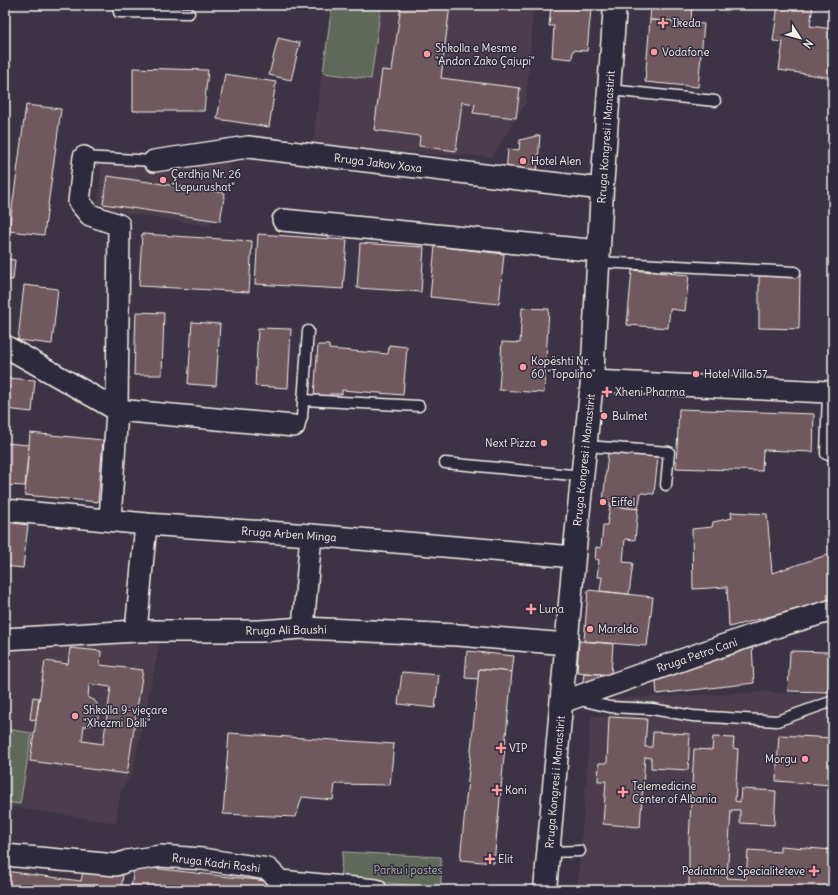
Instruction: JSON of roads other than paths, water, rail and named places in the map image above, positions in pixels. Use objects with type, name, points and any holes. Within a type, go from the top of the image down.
[{"type":"street","name":"Rruga Kongresi i Manastirit","points":[[546,890],[548,852],[568,700],[567,644],[574,557],[592,381],[602,189],[615,5]]},
{"type":"street","name":"Rruga Jakov Xoxa","points":[[154,161],[248,147],[602,189]]},
{"type":"street","points":[[84,157],[79,202],[90,215],[119,225],[117,410],[110,520]]},
{"type":"street","points":[[283,220],[599,256]]},
{"type":"street","points":[[5,346],[117,410],[294,426]]},
{"type":"street","points":[[592,381],[831,392]]},
{"type":"street","name":"Rruga Arben Minga","points":[[5,510],[146,524],[311,535],[574,557]]},
{"type":"street","points":[[136,631],[146,524]]},
{"type":"street","points":[[303,628],[311,535]]},
{"type":"street","name":"Rruga Petro Cani","points":[[568,700],[776,627],[833,610]]},
{"type":"street","name":"Rruga Ali Baushi","points":[[5,639],[136,631],[260,631],[303,628],[458,635],[567,644]]},
{"type":"street","name":"Rruga Kadri Roshi","points":[[5,855],[116,865],[127,861],[161,856],[202,859],[268,869],[279,885],[376,890]]},
{"type":"lane","points":[[118,5],[119,12],[189,13]]},
{"type":"lane","points":[[610,90],[715,100]]},
{"type":"lane","points":[[84,157],[154,161]]},
{"type":"lane","points":[[599,256],[795,272]]},
{"type":"lane","points":[[294,426],[300,423],[302,417],[308,331]]},
{"type":"lane","points":[[826,454],[831,392]]},
{"type":"lane","points":[[304,400],[419,406]]},
{"type":"lane","points":[[586,446],[669,452],[666,485]]},
{"type":"lane","points":[[445,463],[583,476]]},
{"type":"lane","points":[[568,700],[610,707],[652,709],[693,716],[777,721],[833,701]]},
{"type":"lane","points":[[548,852],[580,851]]},
{"type":"place","name":"Ikeda","points":[[663,23]]},
{"type":"place","name":"Vodafone","points":[[654,52]]},
{"type":"place","name":"Shkolla e Mesme \"Andon Zako Çajupi\"","points":[[427,54]]},
{"type":"place","name":"Hotel Alen","points":[[523,161]]},
{"type":"place","name":"Çerdhja Nr. 26 \"Lepurushat\"","points":[[163,180]]},
{"type":"place","name":"Kopështi Nr. 60 \"Topolino\"","points":[[523,367]]},
{"type":"place","name":"Hotel Villa 57","points":[[696,374]]},
{"type":"place","name":"Xheni Pharma","points":[[607,392]]},
{"type":"place","name":"Bulmet","points":[[604,416]]},
{"type":"place","name":"Next Pizza","points":[[544,443]]},
{"type":"place","name":"Eiffel","points":[[603,502]]},
{"type":"place","name":"Luna","points":[[531,609]]},
{"type":"place","name":"Mareldo","points":[[590,629]]},
{"type":"place","name":"Shkolla 9-vjeçare \"Xhezmi Delli\"","points":[[75,716]]},
{"type":"place","name":"VIP","points":[[501,748]]},
{"type":"place","name":"Morgu","points":[[805,759]]},
{"type":"place","name":"Koni","points":[[497,790]]},
{"type":"place","name":"Telemedicine Center of Albania","points":[[623,792]]},
{"type":"place","name":"Elit","points":[[490,859]]},
{"type":"place","name":"Pediatria e Specialiteteve","points":[[814,871]]},
{"type":"park label","name":"Parku i postes","points":[[408,870]]}]
